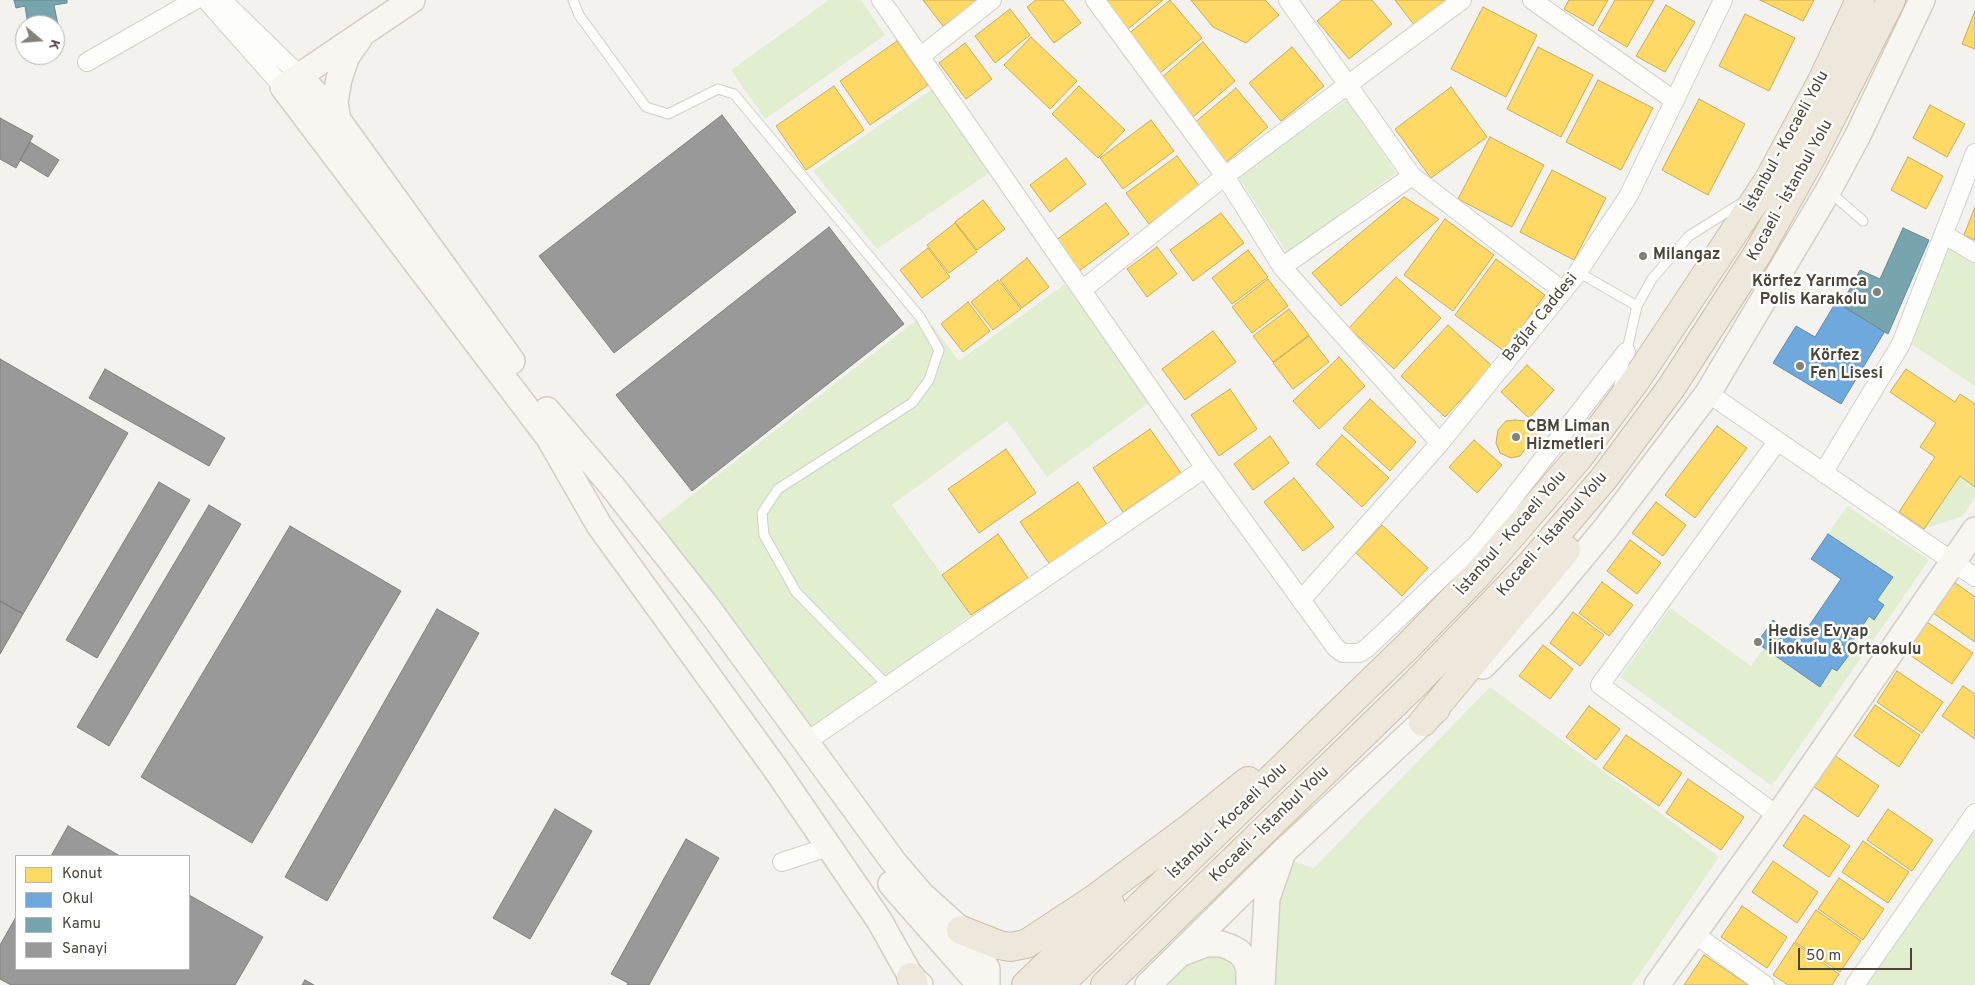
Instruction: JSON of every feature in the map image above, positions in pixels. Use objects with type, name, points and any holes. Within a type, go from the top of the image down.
[{"type":"highway","name":"İstanbul - Kocaeli Yolu","points":[[1059,985],[1319,734],[1478,574],[1579,457],[1612,413],[1768,181],[1823,79],[1860,0]]},
{"type":"highway","name":"Kocaeli - İstanbul Yolu","points":[[1105,985],[1416,683],[1569,521],[1636,436],[1681,373],[1758,252],[1813,154],[1890,0]]},
{"type":"highway","points":[[1423,722],[1527,600],[1581,531],[1601,500],[1636,436]]},
{"type":"highway","points":[[961,930],[999,946],[1010,947],[1026,944],[1093,900],[1191,827],[1241,786],[1319,734]]},
{"type":"highway","points":[[1026,985],[1191,827]]},
{"type":"main road","points":[[291,81],[412,0]]},
{"type":"main road","points":[[1148,985],[1284,851],[1505,644],[1543,604],[1606,528],[1708,393],[1828,191],[1858,135],[1922,0]]},
{"type":"main road","points":[[338,120],[335,102],[338,79],[347,56],[364,33]]},
{"type":"main road","points":[[291,81],[338,120],[553,430],[599,525],[775,768],[879,920],[914,983]]},
{"type":"main road","points":[[291,81],[553,430],[777,736],[882,874],[980,985]]},
{"type":"main road","points":[[553,430],[636,516],[708,608],[892,861],[922,895],[961,930],[982,957],[987,969],[987,985]]},
{"type":"main road","points":[[1657,985],[1778,816],[1975,530]]},
{"type":"main road","points":[[777,736],[828,824],[877,890],[962,985]]},
{"type":"main road","points":[[1262,985],[1267,898],[1284,851]]},
{"type":"main road","points":[[1180,954],[1206,944],[1221,944],[1230,947],[1239,952],[1245,959],[1249,969],[1250,985]]},
{"type":"street","points":[[87,62],[195,0]]},
{"type":"street","points":[[206,0],[291,81]]},
{"type":"street","points":[[222,0],[291,81]]},
{"type":"street","points":[[881,0],[1205,468],[1336,648],[1343,653],[1359,653],[1367,648],[1478,543],[1626,352]]},
{"type":"street","points":[[921,56],[992,0]]},
{"type":"street","points":[[1095,0],[1224,176],[1282,267],[1440,442]]},
{"type":"street","points":[[1288,0],[1412,176],[1563,291]]},
{"type":"street","points":[[1082,290],[1224,176],[1462,0]]},
{"type":"street","points":[[1532,0],[1675,100]]},
{"type":"street","name":"Bağlar Caddesi","points":[[1302,599],[1440,442],[1578,272],[1629,195],[1723,0]]},
{"type":"street","points":[[1823,473],[1901,344],[1975,153]]},
{"type":"street","points":[[1282,267],[1412,176]]},
{"type":"street","points":[[1944,235],[1975,253]]},
{"type":"street","points":[[1708,393],[1776,442],[1975,577]]},
{"type":"street","points":[[1776,442],[1600,686],[1778,816]]},
{"type":"street","points":[[806,742],[1205,468]]},
{"type":"street","points":[[1855,985],[1975,813]]},
{"type":"street","points":[[782,862],[828,847]]},
{"type":"street","points":[[1693,933],[1765,985]]},
{"type":"lane","points":[[573,0],[579,15],[646,107],[668,114],[718,89],[734,94],[920,317],[939,350],[929,380],[912,402],[778,489],[762,513],[764,535],[796,592],[888,686]]},
{"type":"lane","points":[[1612,413],[1637,306],[1652,279],[1690,236],[1754,195],[1768,181]]},
{"type":"lane","points":[[1828,191],[1862,221]]},
{"type":"lane","points":[[1578,272],[1637,306]]},
{"type":"green space","points":[[829,0],[861,0],[885,35],[765,119],[731,70]]},
{"type":"green space","points":[[931,90],[991,172],[877,249],[813,171]]},
{"type":"green space","points":[[1347,100],[1396,173],[1287,253],[1238,176]]},
{"type":"green space","points":[[1947,245],[1975,261],[1975,386],[1908,342]]},
{"type":"green space","points":[[1065,284],[1150,402],[1047,477],[1007,421],[892,505],[971,615],[801,738],[650,528],[924,314],[959,361]]},
{"type":"green space","points":[[1960,476],[1975,487],[1975,496],[1963,516],[1924,529]]},
{"type":"green space","points":[[1847,506],[1929,560],[1772,786],[1620,677],[1670,608],[1751,666],[1764,648],[1821,686],[1832,668],[1838,671],[1849,655],[1845,652],[1869,616],[1874,619],[1884,605],[1877,600],[1892,578],[1828,534]]},
{"type":"green space","points":[[1490,687],[1719,857],[1632,985],[1270,985],[1279,881],[1289,860],[1314,868]]},
{"type":"green space","points":[[1975,823],[1975,985],[1864,985]]},
{"type":"green space","points":[[1196,952],[1221,956],[1231,964],[1237,977],[1236,985],[1162,985]]},
{"type":"building: Konut","points":[[923,0],[978,0],[943,26]]},
{"type":"building: Konut","points":[[1036,0],[1063,0],[1081,23],[1054,43],[1027,7]]},
{"type":"building: Konut","points":[[1104,0],[1163,0],[1128,29]]},
{"type":"building: Konut","points":[[1170,0],[1202,38],[1159,74],[1127,35]]},
{"type":"building: Konut","points":[[1191,0],[1265,0],[1279,15],[1246,43],[1213,27]]},
{"type":"building: Konut","points":[[1342,0],[1372,0],[1392,24],[1349,59],[1317,21]]},
{"type":"building: Konut","points":[[1395,0],[1450,0],[1415,26]]},
{"type":"building: Konut","points":[[1569,0],[1608,0],[1593,26],[1564,9]]},
{"type":"building: Konut","points":[[1615,0],[1654,0],[1627,47],[1598,30]]},
{"type":"building: Konut","points":[[1760,0],[1814,0],[1803,21]]},
{"type":"building: Konut","points":[[1666,5],[1695,22],[1665,72],[1636,56]]},
{"type":"building: Konut","points":[[1483,7],[1537,35],[1506,97],[1451,69]]},
{"type":"building: Konut","points":[[1010,9],[1030,35],[995,63],[975,36]]},
{"type":"building: Konut","points":[[1975,11],[1975,49],[1962,44]]},
{"type":"building: Konut","points":[[1745,14],[1795,38],[1769,91],[1719,66]]},
{"type":"building: Konut","points":[[1031,37],[1077,81],[1050,109],[1004,65]]},
{"type":"building: Konut","points":[[897,41],[928,85],[870,125],[840,81]]},
{"type":"building: Konut","points":[[1203,42],[1235,81],[1193,117],[1161,78]]},
{"type":"building: Konut","points":[[965,43],[992,79],[966,99],[939,63]]},
{"type":"building: Konut","points":[[1292,47],[1324,86],[1281,121],[1249,83]]},
{"type":"building: Konut","points":[[1538,47],[1593,75],[1561,137],[1507,109]]},
{"type":"building: Konut","points":[[1598,80],[1653,108],[1621,170],[1566,142]]},
{"type":"building: Konut","points":[[834,86],[864,130],[806,170],[776,126]]},
{"type":"building: Konut","points":[[1079,86],[1125,130],[1098,158],[1052,114]]},
{"type":"building: Konut","points":[[1451,87],[1487,137],[1431,178],[1395,129]]},
{"type":"building: Konut","points":[[1236,88],[1268,127],[1225,163],[1193,124]]},
{"type":"building: Konut","points":[[1699,99],[1745,124],[1708,195],[1662,170]]},
{"type":"building: Konut","points":[[1930,105],[1965,124],[1947,157],[1913,138]]},
{"type":"building: Konut","points":[[1151,120],[1174,151],[1123,189],[1100,158]]},
{"type":"building: Konut","points":[[1490,137],[1544,165],[1512,227],[1458,199]]},
{"type":"building: Konut","points":[[1177,156],[1200,187],[1149,224],[1126,193]]},
{"type":"building: Konut","points":[[1908,157],[1943,176],[1926,209],[1891,190]]},
{"type":"building: Konut","points":[[1066,158],[1086,184],[1050,212],[1030,185]]},
{"type":"building: Konut","points":[[1552,170],[1606,198],[1574,260],[1520,232]]},
{"type":"building: Konut","points":[[1404,197],[1439,219],[1341,306],[1312,273]]},
{"type":"building: Konut","points":[[983,200],[1005,229],[977,250],[955,222]]},
{"type":"building: Konut","points":[[1106,203],[1129,234],[1078,272],[1055,241]]},
{"type":"building: Konut","points":[[1975,207],[1975,240],[1964,235]]},
{"type":"building: Konut","points":[[1221,213],[1244,243],[1193,281],[1170,250]]},
{"type":"building: Konut","points":[[1445,219],[1494,255],[1453,311],[1404,275]]},
{"type":"building: Konut","points":[[955,223],[977,252],[949,273],[927,245]]},
{"type":"building: Konut","points":[[1157,247],[1177,274],[1147,297],[1127,269]]},
{"type":"building: Konut","points":[[928,248],[950,277],[922,298],[900,270]]},
{"type":"building: Konut","points":[[1248,250],[1268,277],[1232,304],[1212,278]]},
{"type":"building: Konut","points":[[1027,258],[1049,287],[1022,308],[1000,280]]},
{"type":"building: Konut","points":[[1496,259],[1545,295],[1504,351],[1455,315]]},
{"type":"building: Konut","points":[[1396,277],[1441,318],[1394,369],[1349,328]]},
{"type":"building: Konut","points":[[1268,279],[1288,306],[1252,333],[1232,307]]},
{"type":"building: Konut","points":[[998,280],[1021,309],[993,330],[971,302]]},
{"type":"building: Konut","points":[[968,302],[990,331],[963,352],[941,324]]},
{"type":"building: Konut","points":[[1289,309],[1309,335],[1273,362],[1253,336]]},
{"type":"building: Konut","points":[[1448,325],[1492,366],[1445,417],[1401,376]]},
{"type":"building: Konut","points":[[1213,331],[1236,362],[1185,400],[1162,369]]},
{"type":"building: Konut","points":[[1309,336],[1329,362],[1293,389],[1273,363]]},
{"type":"building: Konut","points":[[1339,357],[1365,386],[1319,429],[1293,401]]},
{"type":"building: Konut","points":[[1527,365],[1554,390],[1529,418],[1501,392]]},
{"type":"building: Konut","points":[[1906,369],[1955,402],[1960,394],[1975,404],[1975,487],[1960,476],[1924,529],[1899,512],[1935,457],[1920,447],[1936,423],[1890,392]]},
{"type":"building: Konut","points":[[1230,389],[1257,429],[1219,456],[1191,415]]},
{"type":"building: Konut","points":[[1370,399],[1416,442],[1390,471],[1343,428]]},
{"type":"building: Konut","name":"CBM Liman Hizmetleri","points":[[1506,421],[1526,421],[1539,431],[1520,456],[1511,458],[1500,453],[1496,443],[1498,430]]},
{"type":"building: Konut","points":[[1717,426],[1747,448],[1695,518],[1665,495]]},
{"type":"building: Konut","points":[[1150,429],[1181,473],[1123,512],[1093,468]]},
{"type":"building: Konut","points":[[1342,435],[1389,478],[1362,507],[1316,464]]},
{"type":"building: Konut","points":[[1270,436],[1289,463],[1253,490],[1234,464]]},
{"type":"building: Konut","points":[[1474,440],[1502,465],[1477,493],[1449,467]]},
{"type":"building: Konut","points":[[1006,449],[1036,493],[979,533],[948,489]]},
{"type":"building: Konut","points":[[1294,478],[1334,527],[1303,551],[1264,502]]},
{"type":"building: Konut","points":[[1078,482],[1108,526],[1051,566],[1020,522]]},
{"type":"building: Konut","points":[[1656,502],[1686,525],[1663,556],[1632,533]]},
{"type":"building: Konut","points":[[1382,525],[1428,568],[1402,596],[1356,553]]},
{"type":"building: Konut","points":[[998,534],[1028,578],[971,615],[942,575]]},
{"type":"building: Konut","points":[[1630,540],[1661,563],[1637,594],[1607,571]]},
{"type":"building: Konut","points":[[1602,582],[1633,605],[1609,636],[1579,613]]},
{"type":"building: Konut","points":[[1954,582],[1975,597],[1975,642],[1933,613]]},
{"type":"building: Konut","points":[[1573,612],[1604,635],[1580,666],[1550,643]]},
{"type":"building: Konut","points":[[1927,622],[1973,653],[1952,684],[1907,653]]},
{"type":"building: Konut","points":[[1543,645],[1573,669],[1550,699],[1519,676]]},
{"type":"building: Konut","points":[[1897,671],[1943,702],[1922,733],[1877,702]]},
{"type":"building: Konut","points":[[1963,686],[1975,694],[1975,739],[1942,716]]},
{"type":"building: Konut","points":[[1875,705],[1920,735],[1899,767],[1854,736]]},
{"type":"building: Konut","points":[[1589,706],[1620,729],[1596,760],[1566,737]]},
{"type":"building: Konut","points":[[1626,735],[1682,773],[1659,806],[1603,768]]},
{"type":"building: Konut","points":[[1834,755],[1879,786],[1858,817],[1813,786]]},
{"type":"building: Konut","points":[[1688,779],[1744,817],[1721,850],[1666,813]]},
{"type":"building: Konut","points":[[1888,809],[1933,840],[1912,871],[1867,840]]},
{"type":"building: Konut","points":[[1804,815],[1850,846],[1829,877],[1783,846]]},
{"type":"building: Konut","points":[[1863,841],[1909,872],[1888,903],[1842,872]]},
{"type":"building: Konut","points":[[1773,861],[1818,892],[1797,923],[1752,892]]},
{"type":"building: Konut","points":[[1839,878],[1884,909],[1863,940],[1818,909]]},
{"type":"building: Konut","points":[[1742,906],[1787,937],[1767,968],[1721,937]]},
{"type":"building: Konut","points":[[1816,910],[1861,941],[1840,972],[1795,942]]},
{"type":"building: Konut","points":[[1794,943],[1839,974],[1832,985],[1788,985],[1773,975]]},
{"type":"building: Konut","points":[[1704,955],[1748,985],[1684,985]]},
{"type":"building: Okul","points":[[1836,302],[1885,331],[1841,404],[1773,363],[1796,326],[1815,337]]},
{"type":"building: Okul","name":"Hedise Evyap İlkokulu & Ortaokulu","points":[[1828,534],[1893,577],[1877,600],[1884,605],[1874,620],[1869,616],[1845,652],[1849,655],[1837,671],[1832,668],[1820,687],[1757,643],[1773,620],[1800,639],[1841,579],[1811,559]]},
{"type":"building: Kamu","points":[[14,0],[67,0],[67,3],[54,5],[56,15],[26,15],[25,6],[16,8]]},
{"type":"building: Kamu","name":"Körfez Yarımca Polis Karakolu","points":[[1903,228],[1929,240],[1888,334],[1841,305],[1860,270],[1880,279]]},
{"type":"building: Sanayi","points":[[722,115],[796,212],[614,353],[539,256]]},
{"type":"building: Sanayi","points":[[0,118],[33,136],[16,168],[0,159]]},
{"type":"building: Sanayi","points":[[30,142],[59,160],[48,177],[20,160]]},
{"type":"building: Sanayi","points":[[829,227],[904,324],[692,491],[616,395]]},
{"type":"building: Sanayi","points":[[0,359],[128,433],[23,614],[0,601]]},
{"type":"building: Sanayi","points":[[105,369],[225,438],[209,466],[89,398]]},
{"type":"building: Sanayi","points":[[159,482],[190,500],[97,658],[66,640]]},
{"type":"building: Sanayi","points":[[209,505],[241,524],[109,746],[77,727]]},
{"type":"building: Sanayi","points":[[290,526],[401,591],[252,843],[141,777]]},
{"type":"building: Sanayi","points":[[0,601],[23,614],[0,654]]},
{"type":"building: Sanayi","points":[[437,609],[479,633],[327,901],[285,877]]},
{"type":"building: Sanayi","points":[[555,809],[592,831],[530,939],[493,918]]},
{"type":"building: Sanayi","points":[[68,826],[118,855],[52,855]]},
{"type":"building: Sanayi","points":[[686,839],[719,858],[649,985],[627,985],[628,983],[611,974]]},
{"type":"building: Sanayi","points":[[190,896],[263,937],[235,985],[11,985],[0,979],[0,945],[15,919],[15,970],[190,970]]},
{"type":"building: Sanayi","points":[[305,980],[314,985],[302,985]]},
{"type":"place","name":"Milangaz","points":[[1643,256]]},
{"type":"place","name":"Körfez Yarımca Polis Karakolu","points":[[1877,292]]},
{"type":"place","name":"Körfez Fen Lisesi","points":[[1800,366]]},
{"type":"place","name":"CBM Liman Hizmetleri","points":[[1516,437]]},
{"type":"place","name":"Hedise Evyap İlkokulu & Ortaokulu","points":[[1758,642]]}]
